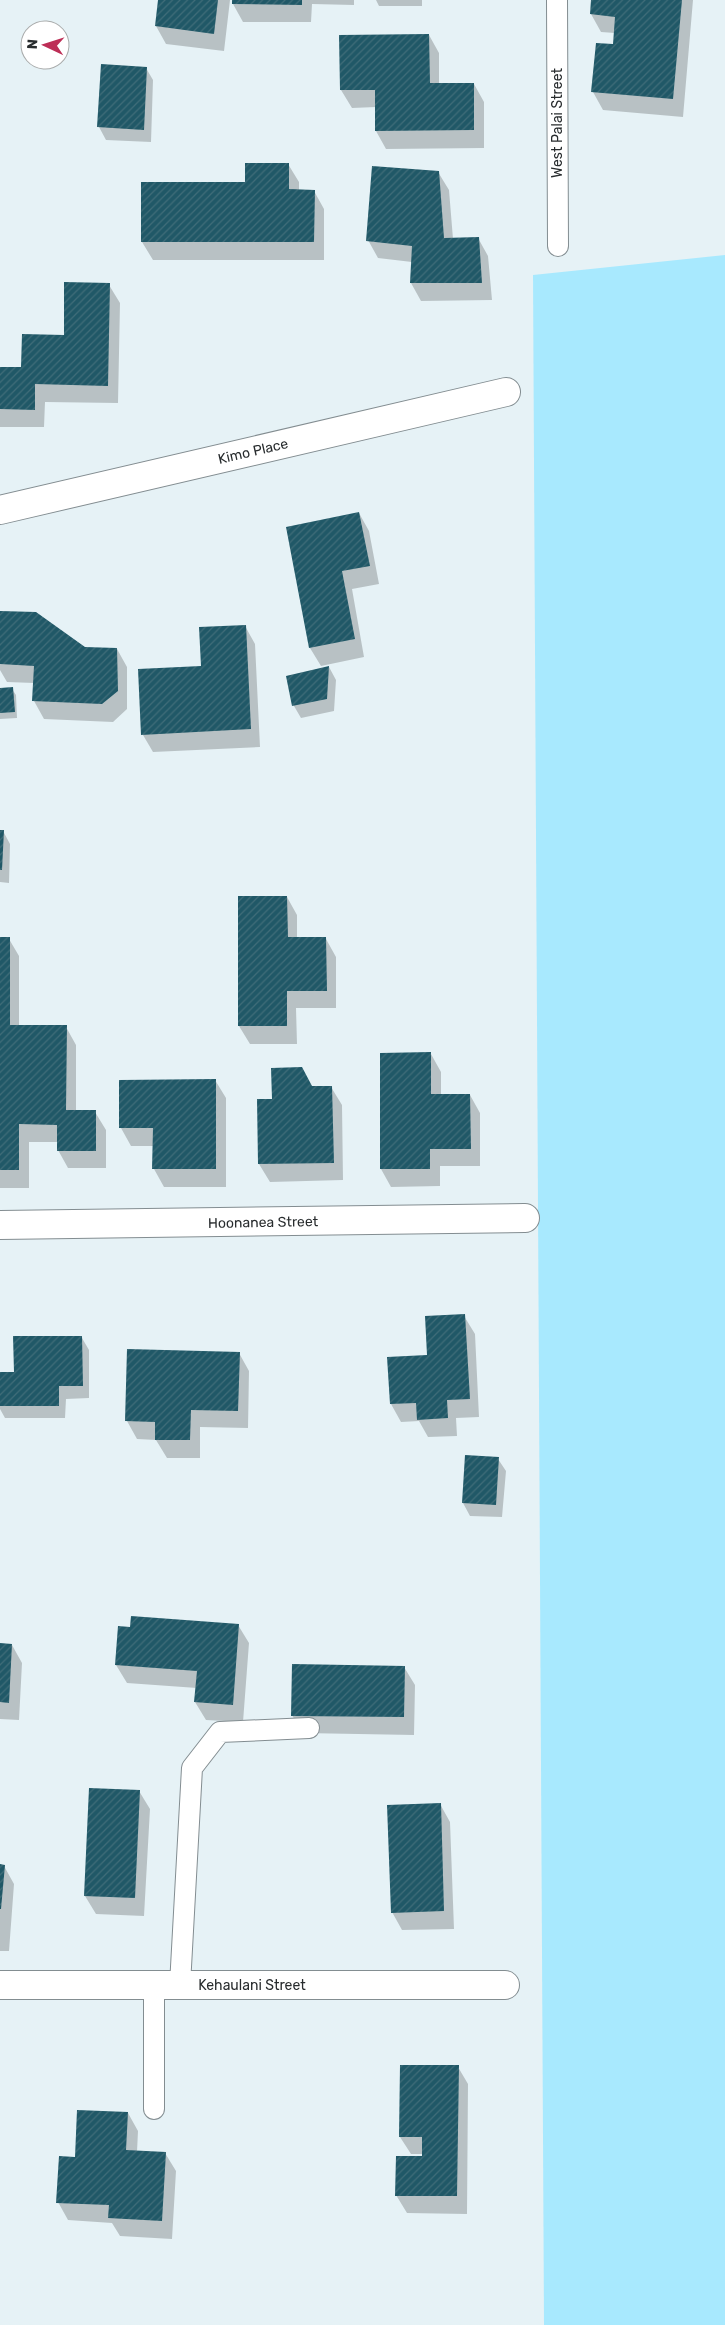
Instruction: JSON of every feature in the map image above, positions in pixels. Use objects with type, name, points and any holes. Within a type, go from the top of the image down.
[{"type":"street","name":"Kimo Place","points":[[0,510],[506,392]]},
{"type":"street","name":"Hoonanea Street","points":[[0,1225],[525,1218]]},
{"type":"street","name":"Kehaulani Street","points":[[0,1985],[505,1985]]},
{"type":"lane","name":"West Palai Street","points":[[556,0],[558,246]]},
{"type":"lane","points":[[154,2109],[192,1768],[220,1732],[309,1728]]},
{"type":"shaded area","points":[[725,255],[725,2325],[544,2325],[533,275]]},
{"type":"building","points":[[158,0],[218,0],[214,34],[155,26]]},
{"type":"building","points":[[232,0],[302,0],[302,5],[232,4]]},
{"type":"building","points":[[591,0],[682,0],[673,99],[591,92],[596,43],[613,44],[615,17],[590,14]]},
{"type":"building","points":[[429,34],[430,83],[474,83],[474,130],[375,131],[375,90],[340,90],[339,35]]},
{"type":"building","points":[[101,64],[147,67],[144,130],[97,127]]},
{"type":"building","points":[[245,163],[289,163],[289,189],[315,190],[314,242],[141,242],[141,182],[245,182]]},
{"type":"building","points":[[372,166],[439,171],[444,238],[479,237],[482,283],[410,283],[412,246],[366,241]]},
{"type":"building","points":[[64,282],[110,283],[108,386],[35,384],[35,410],[0,409],[0,367],[21,367],[22,334],[64,335]]},
{"type":"building","points":[[359,512],[370,566],[342,571],[355,639],[309,648],[286,527]]},
{"type":"building","points":[[0,611],[36,612],[85,647],[117,648],[118,691],[102,704],[32,701],[34,666],[0,664]]},
{"type":"building","points":[[246,625],[251,729],[141,735],[138,669],[201,666],[199,627]]},
{"type":"building","points":[[329,666],[327,699],[292,706],[286,676]]},
{"type":"building","points":[[13,687],[15,712],[0,713],[0,688]]},
{"type":"building","points":[[0,830],[4,830],[2,870],[0,870]]},
{"type":"building","points":[[238,896],[287,896],[288,937],[326,937],[327,991],[287,991],[287,1026],[238,1026]]},
{"type":"building","points":[[0,937],[10,937],[10,1025],[67,1025],[66,1110],[96,1110],[96,1151],[57,1151],[57,1125],[19,1124],[19,1170],[0,1170]]},
{"type":"building","points":[[431,1052],[431,1094],[470,1094],[471,1149],[430,1149],[430,1169],[380,1169],[380,1053]]},
{"type":"building","points":[[302,1067],[312,1086],[332,1086],[334,1163],[258,1164],[257,1099],[272,1099],[271,1068]]},
{"type":"building","points":[[216,1079],[216,1169],[152,1169],[153,1128],[119,1128],[119,1080]]},
{"type":"building","points":[[465,1314],[470,1399],[447,1400],[448,1418],[417,1420],[416,1403],[390,1404],[387,1357],[427,1355],[425,1316]]},
{"type":"building","points":[[13,1336],[82,1336],[83,1386],[59,1386],[59,1406],[0,1406],[0,1372],[14,1372]]},
{"type":"building","points":[[127,1349],[240,1352],[238,1411],[191,1410],[190,1440],[155,1440],[155,1422],[125,1421]]},
{"type":"building","points":[[465,1455],[499,1457],[496,1505],[462,1503]]},
{"type":"building","points":[[131,1616],[239,1624],[233,1705],[194,1702],[197,1671],[115,1665],[118,1626],[130,1627]]},
{"type":"building","points":[[0,1643],[12,1644],[9,1703],[0,1702]]},
{"type":"building","points":[[292,1664],[405,1666],[404,1717],[291,1716]]},
{"type":"building","points":[[89,1788],[140,1790],[135,1898],[84,1896]]},
{"type":"building","points":[[441,1803],[444,1911],[391,1913],[387,1805]]},
{"type":"building","points":[[0,1864],[5,1865],[1,1909],[0,1909]]},
{"type":"building","points":[[400,2065],[459,2065],[457,2196],[395,2196],[396,2156],[422,2156],[422,2137],[399,2137]]},
{"type":"building","points":[[77,2110],[128,2112],[126,2150],[166,2152],[162,2221],[108,2218],[109,2205],[56,2203],[59,2156],[75,2157]]}]
